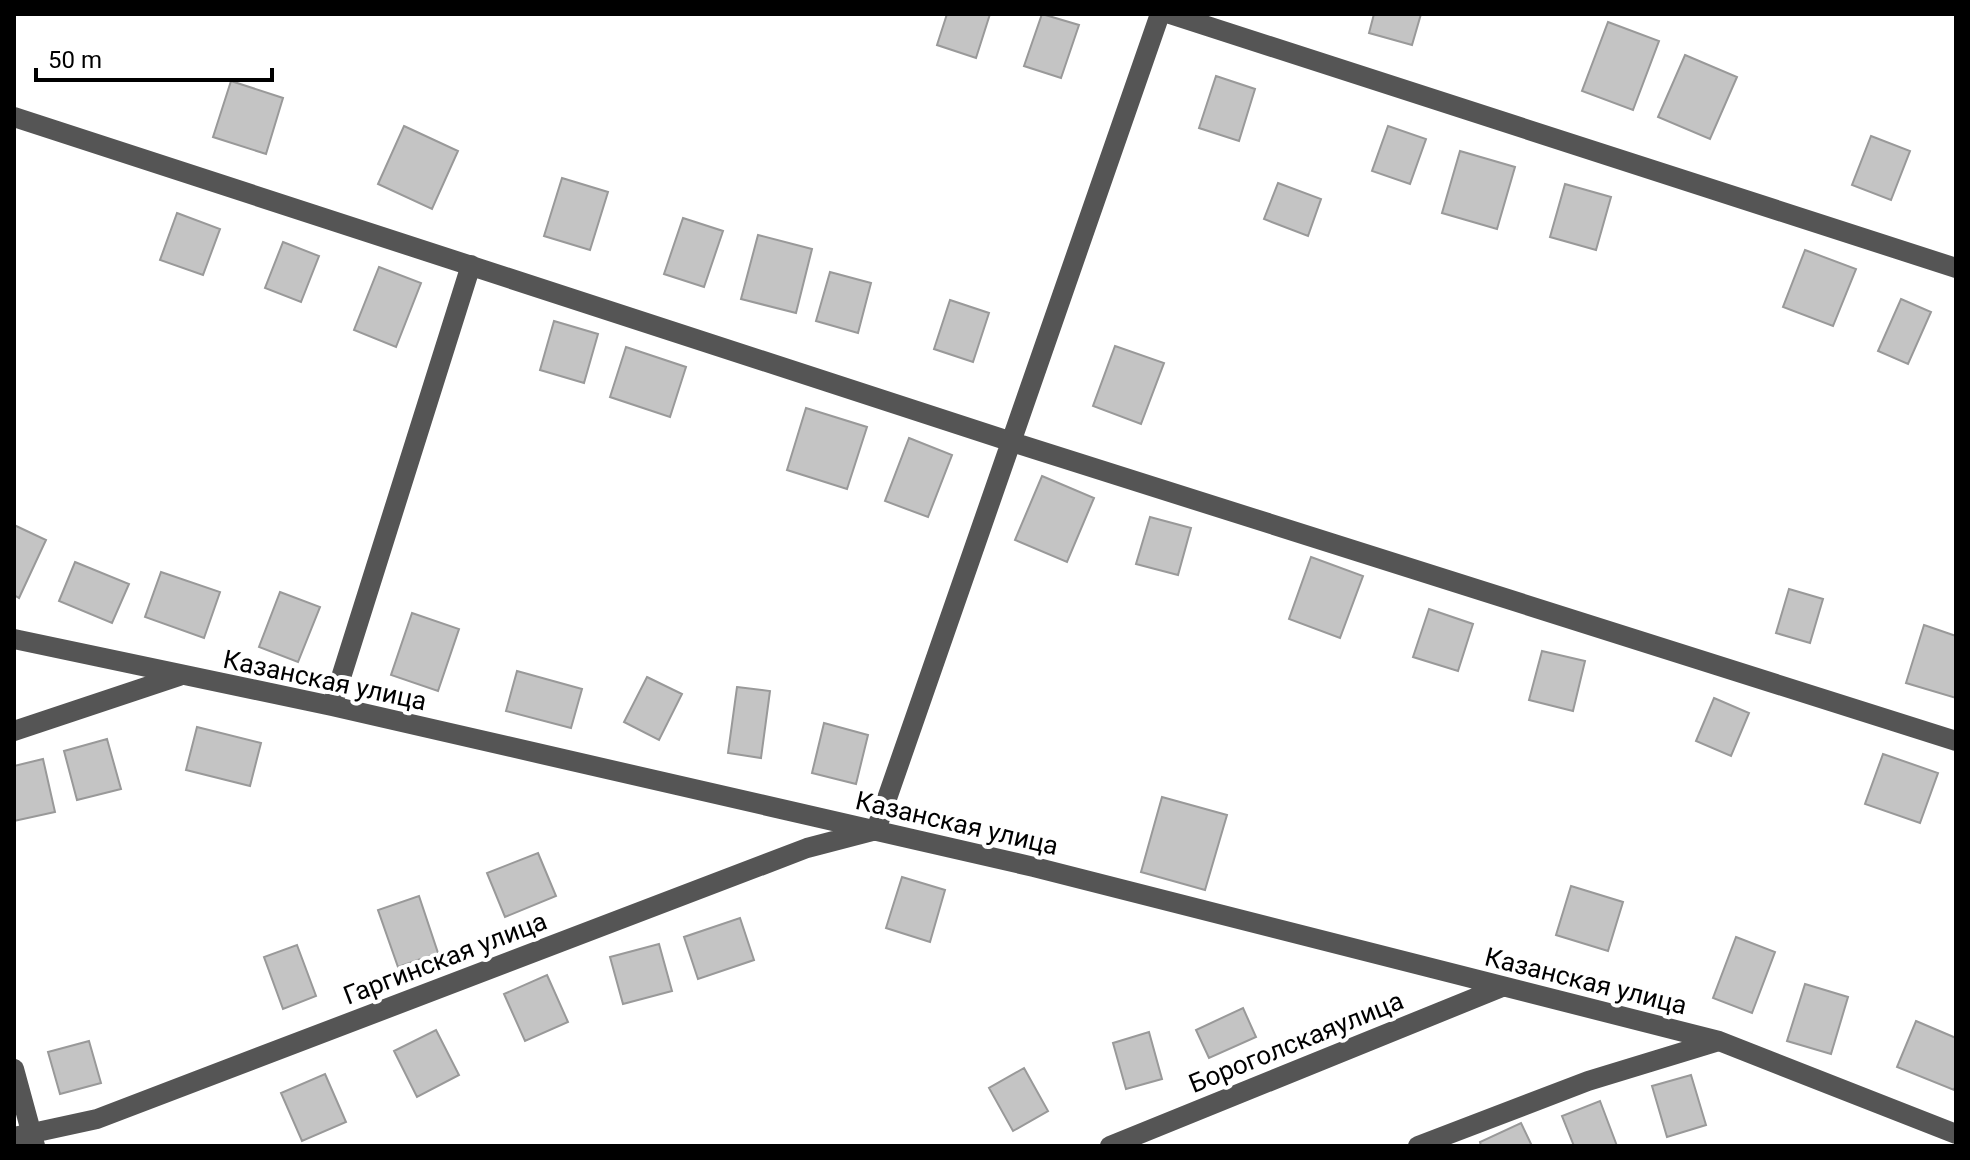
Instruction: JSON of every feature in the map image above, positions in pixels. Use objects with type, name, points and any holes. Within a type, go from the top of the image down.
[{"type":"street","points":[[876,830],[1160,14]]},
{"type":"street","points":[[1170,14],[1956,268]]},
{"type":"street","points":[[14,117],[1012,442],[1956,741]]},
{"type":"street","points":[[332,706],[471,265]]},
{"type":"street","name":"Казанская улица","points":[[14,639],[332,706],[1034,867],[1719,1041],[1956,1134]]},
{"type":"street","points":[[14,731],[179,676]]},
{"type":"street","name":"Гаргинская улица","points":[[27,1139],[97,1119],[807,848],[876,830]]},
{"type":"street","name":"Бороголскаяулица","points":[[1110,1146],[1502,987]]},
{"type":"street","name":"Казанская улица","points":[[1418,1146],[1588,1081],[1719,1041]]},
{"type":"street","points":[[14,1069],[27,1139]]},
{"type":"building","points":[[947,14],[990,14],[976,58],[937,45]]},
{"type":"building","points":[[1042,14],[1079,25],[1061,78],[1024,66]]},
{"type":"building","points":[[1374,14],[1421,14],[1412,45],[1369,33]]},
{"type":"building","points":[[1608,22],[1659,41],[1633,110],[1582,91]]},
{"type":"building","points":[[1685,55],[1737,77],[1710,139],[1658,117]]},
{"type":"building","points":[[1216,76],[1255,89],[1239,141],[1199,128]]},
{"type":"building","points":[[231,81],[283,98],[266,154],[213,137]]},
{"type":"building","points":[[404,126],[458,151],[432,209],[378,184]]},
{"type":"building","points":[[1388,126],[1426,139],[1410,184],[1372,171]]},
{"type":"building","points":[[1871,136],[1910,151],[1891,200],[1852,185]]},
{"type":"building","points":[[1460,151],[1515,167],[1497,229],[1442,213]]},
{"type":"building","points":[[562,178],[608,192],[590,250],[544,236]]},
{"type":"building","points":[[1278,183],[1321,199],[1308,236],[1264,219]]},
{"type":"building","points":[[1565,184],[1611,197],[1596,250],[1550,237]]},
{"type":"building","points":[[177,213],[220,229],[203,275],[160,260]]},
{"type":"building","points":[[683,218],[723,231],[704,287],[664,274]]},
{"type":"building","points":[[758,235],[812,249],[796,313],[741,299]]},
{"type":"building","points":[[283,242],[319,256],[301,302],[265,288]]},
{"type":"building","points":[[1805,250],[1856,269],[1833,326],[1783,307]]},
{"type":"building","points":[[379,267],[421,283],[396,347],[354,330]]},
{"type":"building","points":[[830,272],[871,283],[858,333],[816,321]]},
{"type":"building","points":[[1901,299],[1931,312],[1908,364],[1878,351]]},
{"type":"building","points":[[950,300],[989,313],[973,362],[934,349]]},
{"type":"building","points":[[554,321],[598,334],[584,383],[540,370]]},
{"type":"building","points":[[1115,346],[1164,363],[1141,424],[1093,406]]},
{"type":"building","points":[[626,347],[686,367],[670,417],[610,397]]},
{"type":"building","points":[[806,408],[867,427],[847,489],[787,470]]},
{"type":"building","points":[[909,438],[952,455],[928,517],[885,501]]},
{"type":"building","points":[[1042,476],[1094,498],[1067,562],[1015,540]]},
{"type":"building","points":[[1150,517],[1191,528],[1178,575],[1136,564]]},
{"type":"building","points":[[14,525],[46,540],[19,598],[14,595]]},
{"type":"building","points":[[1311,557],[1363,576],[1340,638],[1289,619]]},
{"type":"building","points":[[75,562],[129,584],[112,623],[59,601]]},
{"type":"building","points":[[161,572],[220,592],[204,638],[145,617]]},
{"type":"building","points":[[1789,589],[1823,599],[1810,643],[1776,633]]},
{"type":"building","points":[[280,592],[320,607],[298,662],[259,647]]},
{"type":"building","points":[[1429,609],[1473,624],[1458,671],[1413,657]]},
{"type":"building","points":[[412,613],[459,629],[438,691],[391,675]]},
{"type":"building","points":[[1924,625],[1956,636],[1956,698],[1906,683]]},
{"type":"building","points":[[1542,651],[1585,661],[1573,711],[1529,700]]},
{"type":"building","points":[[517,671],[582,689],[571,728],[506,711]]},
{"type":"building","points":[[647,677],[682,694],[659,740],[624,722]]},
{"type":"building","points":[[737,687],[770,691],[761,758],[728,753]]},
{"type":"building","points":[[1714,698],[1749,713],[1731,756],[1696,741]]},
{"type":"building","points":[[824,723],[868,735],[856,784],[812,773]]},
{"type":"building","points":[[197,727],[261,743],[250,786],[186,770]]},
{"type":"building","points":[[107,739],[121,789],[77,800],[64,751]]},
{"type":"building","points":[[1883,754],[1938,773],[1920,823],[1865,804]]},
{"type":"building","points":[[43,759],[55,812],[14,821],[14,766]]},
{"type":"building","points":[[1162,797],[1227,815],[1205,890],[1141,872]]},
{"type":"building","points":[[538,853],[556,896],[505,917],[487,873]]},
{"type":"building","points":[[902,877],[945,890],[930,942],[886,928]]},
{"type":"building","points":[[1571,886],[1623,902],[1608,951],[1556,935]]},
{"type":"building","points":[[419,896],[438,953],[398,967],[378,910]]},
{"type":"building","points":[[740,918],[754,960],[698,979],[684,937]]},
{"type":"building","points":[[1736,937],[1775,952],[1752,1013],[1713,998]]},
{"type":"building","points":[[659,944],[672,991],[623,1004],[610,957]]},
{"type":"building","points":[[297,945],[316,996],[283,1009],[264,957]]},
{"type":"building","points":[[547,975],[568,1022],[525,1041],[504,994]]},
{"type":"building","points":[[1805,984],[1848,997],[1831,1054],[1787,1041]]},
{"type":"building","points":[[1243,1008],[1256,1037],[1209,1058],[1196,1030]]},
{"type":"building","points":[[1916,1021],[1956,1038],[1954,1090],[1897,1067]]},
{"type":"building","points":[[436,1030],[459,1075],[417,1097],[394,1051]]},
{"type":"building","points":[[1149,1032],[1162,1079],[1126,1089],[1113,1043]]},
{"type":"building","points":[[89,1041],[101,1083],[60,1094],[48,1052]]},
{"type":"building","points":[[1024,1068],[1048,1111],[1013,1131],[989,1088]]},
{"type":"building","points":[[325,1074],[346,1122],[302,1141],[281,1093]]},
{"type":"building","points":[[1691,1075],[1706,1125],[1667,1137],[1652,1086]]},
{"type":"building","points":[[1600,1101],[1617,1146],[1574,1146],[1562,1116]]},
{"type":"building","points":[[1521,1123],[1532,1146],[1481,1146],[1480,1142]]}]
